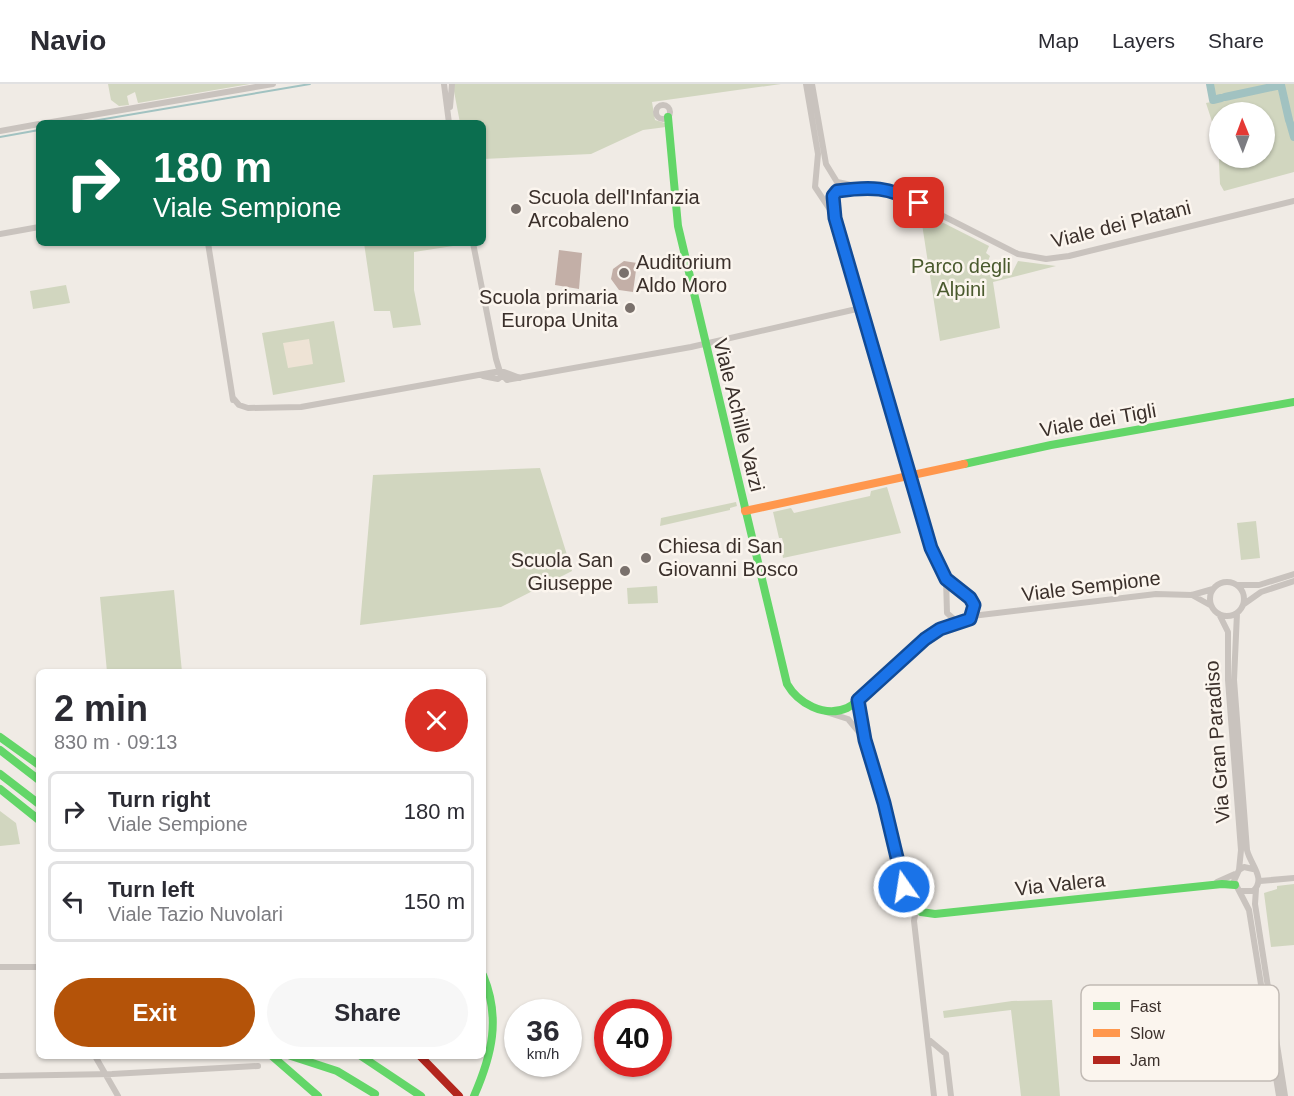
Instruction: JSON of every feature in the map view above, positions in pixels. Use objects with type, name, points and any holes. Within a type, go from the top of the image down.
[{"type":"main road","name":"Viale Achille Varzi","points":[[668,117],[680,235],[787,684],[797,699],[811,706]]},
{"type":"main road","name":"Viale dei Tigli","points":[[745,511],[1051,445],[1294,402]]},
{"type":"main road","points":[[811,706],[847,708],[913,648],[940,629],[960,622]]},
{"type":"main road","points":[[858,700],[865,740],[884,803],[906,896],[916,909]]},
{"type":"main road","points":[[0,737],[36,763]]},
{"type":"main road","points":[[0,750],[36,778]]},
{"type":"main road","points":[[0,774],[36,802]]},
{"type":"main road","points":[[0,789],[36,818]]},
{"type":"main road","name":"Via Valera","points":[[916,909],[935,914],[1208,885],[1238,888]]},
{"type":"main road","points":[[474,1096],[490,1058],[495,1025],[492,998],[486,983]]},
{"type":"main road","points":[[275,1059],[318,1096]]},
{"type":"main road","points":[[300,1059],[337,1071],[375,1094]]},
{"type":"main road","points":[[366,1059],[421,1096]]},
{"type":"main road","points":[[423,1059],[459,1096]]},
{"type":"street","points":[[63,120],[273,84]]},
{"type":"street","points":[[444,84],[449,120]]},
{"type":"street","points":[[449,120],[452,84]]},
{"type":"street","points":[[806,84],[818,153],[816,191],[824,197],[835,218],[931,548],[946,579],[947,613],[940,629]]},
{"type":"street","points":[[812,84],[826,164],[835,179],[835,218]]},
{"type":"street","points":[[0,131],[36,125]]},
{"type":"street","points":[[817,180],[822,176],[835,179]]},
{"type":"street","name":"Viale dei Platani","points":[[835,179],[862,188],[895,191],[1018,254],[1046,259],[1069,256],[1294,201]]},
{"type":"street","name":"Viale dei Platani","points":[[835,193],[862,188]]},
{"type":"street","points":[[824,197],[835,193]]},
{"type":"street","points":[[0,234],[36,228]]},
{"type":"street","points":[[208,246],[233,398],[240,407],[261,409],[301,407],[480,375],[502,373],[521,378],[705,345],[861,308]]},
{"type":"street","points":[[474,246],[495,352],[502,373]]},
{"type":"street","points":[[1294,574],[1259,585],[1238,585],[1224,581],[1213,589],[1210,605],[1219,614],[1228,616],[1237,613],[1243,604],[1261,592],[1294,581]]},
{"type":"street","points":[[946,579],[962,594],[970,598],[974,605],[972,616],[960,622],[952,620],[947,613]]},
{"type":"street","points":[[1238,585],[1244,594],[1243,604]]},
{"type":"street","name":"Viale Sempione","points":[[972,616],[1156,594],[1192,595],[1213,589]]},
{"type":"street","points":[[948,602],[954,596],[962,594]]},
{"type":"street","name":"Viale Sempione","points":[[1192,595],[1210,605]]},
{"type":"street","name":"Viale Sempione","points":[[974,605],[994,613]]},
{"type":"street","name":"Via Gran Paradiso","points":[[1237,613],[1234,680],[1247,850],[1253,869]]},
{"type":"street","name":"Via Gran Paradiso","points":[[1219,614],[1228,632],[1228,680],[1241,850],[1237,872]]},
{"type":"street","name":"Viale Achille Varzi","points":[[811,706],[848,719]]},
{"type":"street","points":[[847,708],[848,719],[865,740]]},
{"type":"street","points":[[1261,985],[1249,910],[1238,888],[1237,872],[1244,867],[1253,869],[1259,878],[1255,904],[1268,985]]},
{"type":"street","name":"Via Valera","points":[[1208,885],[1237,872]]},
{"type":"street","points":[[1259,878],[1294,878]]},
{"type":"street","points":[[1238,888],[1248,892],[1256,889]]},
{"type":"street","points":[[916,909],[914,921],[934,1096]]},
{"type":"street","points":[[0,967],[36,967]]},
{"type":"street","points":[[928,1039],[945,1050],[951,1096]]},
{"type":"street","points":[[930,1054],[937,1049],[945,1050]]},
{"type":"street","points":[[1279,1058],[1285,1096]]},
{"type":"street","points":[[97,1059],[118,1096]]},
{"type":"street","points":[[0,1076],[105,1075],[258,1066]]},
{"type":"street","points":[[1277,1081],[1279,1096]]},
{"type":"green space","points":[[108,84],[250,84],[138,103],[135,92],[127,96],[129,105],[119,106],[111,100]]},
{"type":"green space","points":[[455,84],[781,84],[652,102],[655,120],[665,123],[666,127],[643,130],[591,154],[486,159],[486,120],[459,120],[453,86]]},
{"type":"green space","points":[[1213,84],[1294,84],[1294,172],[1224,191],[1220,184],[1219,168],[1275,168],[1275,102],[1211,102],[1216,101]]},
{"type":"green space","name":"Parco degli Alpini","points":[[920,211],[989,246],[986,253],[990,256],[988,261],[1012,273],[1018,261],[1056,266],[993,282],[1000,328],[940,341]]},
{"type":"green space","points":[[364,246],[453,246],[414,252],[414,290],[421,325],[393,328],[390,311],[374,311]]},
{"type":"green space","points":[[66,285],[70,303],[33,309],[30,291]]},
{"type":"green space","points":[[334,321],[345,382],[273,395],[262,333]]},
{"type":"green space","points":[[540,468],[572,571],[501,607],[360,625],[373,475]]},
{"type":"green space","points":[[887,487],[901,533],[783,558],[781,547],[784,546],[782,538],[779,538],[773,512],[791,508],[794,513],[870,496],[871,491]]},
{"type":"green space","points":[[736,502],[737,506],[730,510],[660,526],[661,518]]},
{"type":"green space","points":[[1256,521],[1260,558],[1241,560],[1237,523]]},
{"type":"green space","points":[[657,586],[658,603],[628,604],[627,588]]},
{"type":"green space","points":[[174,590],[182,669],[107,669],[100,597]]},
{"type":"green space","points":[[0,811],[16,823],[20,844],[0,846]]},
{"type":"green space","points":[[1294,884],[1294,945],[1271,947],[1264,893],[1277,889],[1277,886]]},
{"type":"green space","points":[[1052,1000],[1060,1096],[1021,1096],[1011,1010],[944,1018],[943,1011],[1012,1001]]},
{"type":"shaded area","points":[[309,339],[313,364],[288,368],[283,343]]},
{"type":"building","points":[[559,250],[582,253],[579,289],[555,285]]},
{"type":"building","name":"Auditorium Aldo Moro","points":[[624,261],[637,263],[633,292],[619,290],[611,279],[613,269]]},
{"type":"waterway","points":[[99,120],[310,84]]},
{"type":"waterway","points":[[1210,84],[1213,100],[1221,98]]},
{"type":"waterway","points":[[1225,97],[1281,85],[1289,120]]},
{"type":"waterway","points":[[1290,123],[1294,137]]},
{"type":"waterway","points":[[0,137],[36,131]]},
{"type":"traffic: fast","points":[[668,117],[678,226],[787,684],[798,697],[812,707],[829,711],[847,708],[916,646],[936,632],[960,622]]},
{"type":"traffic: fast","points":[[964,464],[1051,445],[1294,402]]},
{"type":"traffic: fast","points":[[0,737],[36,763]]},
{"type":"traffic: fast","points":[[0,750],[36,778]]},
{"type":"traffic: fast","points":[[0,774],[36,802]]},
{"type":"traffic: fast","points":[[0,789],[36,818]]},
{"type":"traffic: fast","points":[[910,904],[921,912],[935,914],[1222,884],[1235,885]]},
{"type":"traffic: fast","points":[[474,1096],[486,1066],[492,1036],[492,1006],[486,983]]},
{"type":"traffic: fast","points":[[275,1059],[318,1096]]},
{"type":"traffic: fast","points":[[300,1059],[337,1071],[375,1094]]},
{"type":"traffic: fast","points":[[366,1059],[421,1096]]},
{"type":"traffic: slow","points":[[745,511],[964,464]]},
{"type":"traffic: slow","points":[[858,700],[906,896],[910,904]]},
{"type":"traffic: jam","points":[[423,1059],[459,1096]]},
{"type":"place","name":"Scuola dell'Infanzia Arcobaleno","points":[[516,209]]},
{"type":"place","name":"Auditorium Aldo Moro","points":[[624,273]]},
{"type":"place","name":"Scuola primaria Europa Unita","points":[[630,308]]},
{"type":"place","name":"Chiesa di San Giovanni Bosco","points":[[646,558]]},
{"type":"place","name":"Scuola San Giuseppe","points":[[625,571]]},
{"type":"route","points":[[904,887],[884,803],[860,721],[858,700],[925,639],[940,629],[970,619],[974,613],[974,605],[970,598],[962,594],[946,579],[931,548],[835,218],[833,196],[837,191],[884,188],[919,203]]}]
